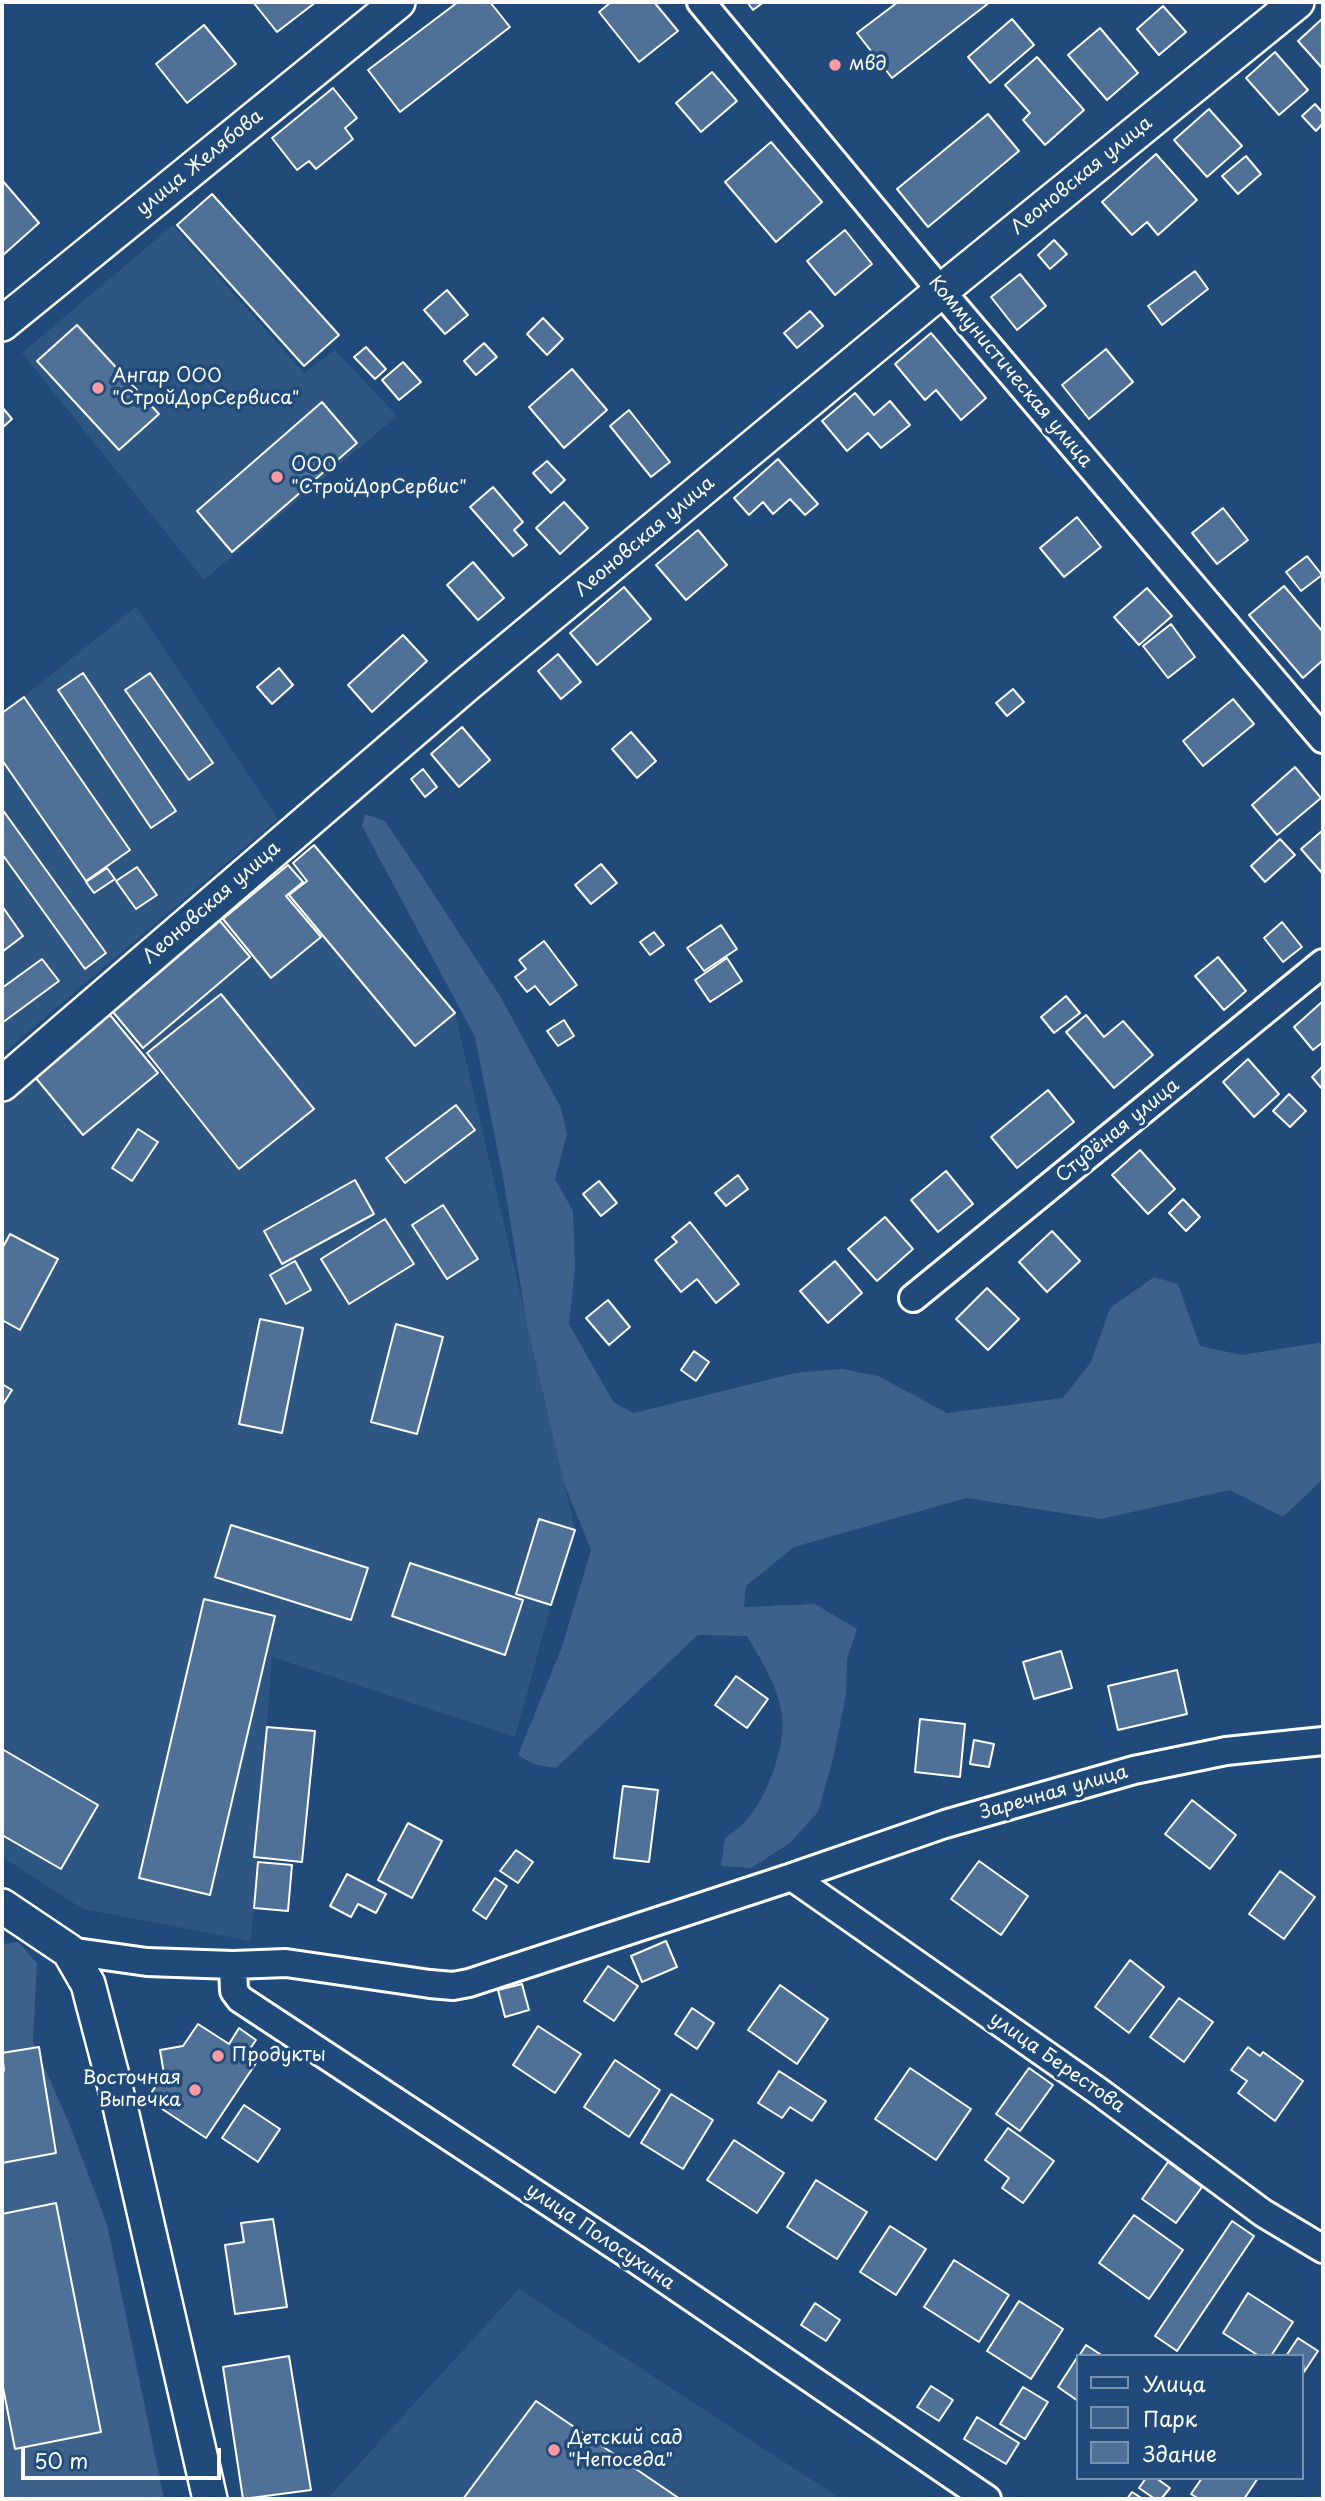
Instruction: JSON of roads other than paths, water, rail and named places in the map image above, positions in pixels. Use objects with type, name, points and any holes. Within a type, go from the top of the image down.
[{"type":"street","name":"улица Желябова","points":[[2,324],[398,2]]},
{"type":"street","name":"Коммунистическая улица","points":[[701,2],[941,291],[1323,738]]},
{"type":"street","name":"Леоновская улица","points":[[2,1084],[465,686],[941,291],[1297,2]]},
{"type":"street","name":"Студёная улица","points":[[913,1298],[1323,963]]},
{"type":"street","name":"Заречная улица","points":[[792,1877],[945,1824],[1133,1770],[1226,1751],[1323,1741]]},
{"type":"street","points":[[2,1906],[69,1951],[118,1959],[233,1965],[286,1963],[453,1986],[470,1983],[792,1877]]},
{"type":"street","name":"улица Берестова","points":[[792,1877],[1098,2091],[1262,2213],[1323,2249]]},
{"type":"street","points":[[69,1951],[88,1984],[120,2106],[210,2499]]},
{"type":"street","name":"улица Полосухина","points":[[233,1965],[234,1991],[240,1999],[635,2259],[987,2499]]},
{"type":"place","name":"мвд","points":[[835,65]]},
{"type":"place","name":"Ангар ООО \"СтройДорСервиса\"","points":[[98,388]]},
{"type":"place","name":"ООО \"СтройДорСервис\"","points":[[277,477]]},
{"type":"place","name":"Продукты","points":[[218,2056]]},
{"type":"place","name":"Восточная Выпечка","points":[[195,2090]]},
{"type":"place","name":"Детский сад \"Непоседа\"","points":[[554,2450]]}]
